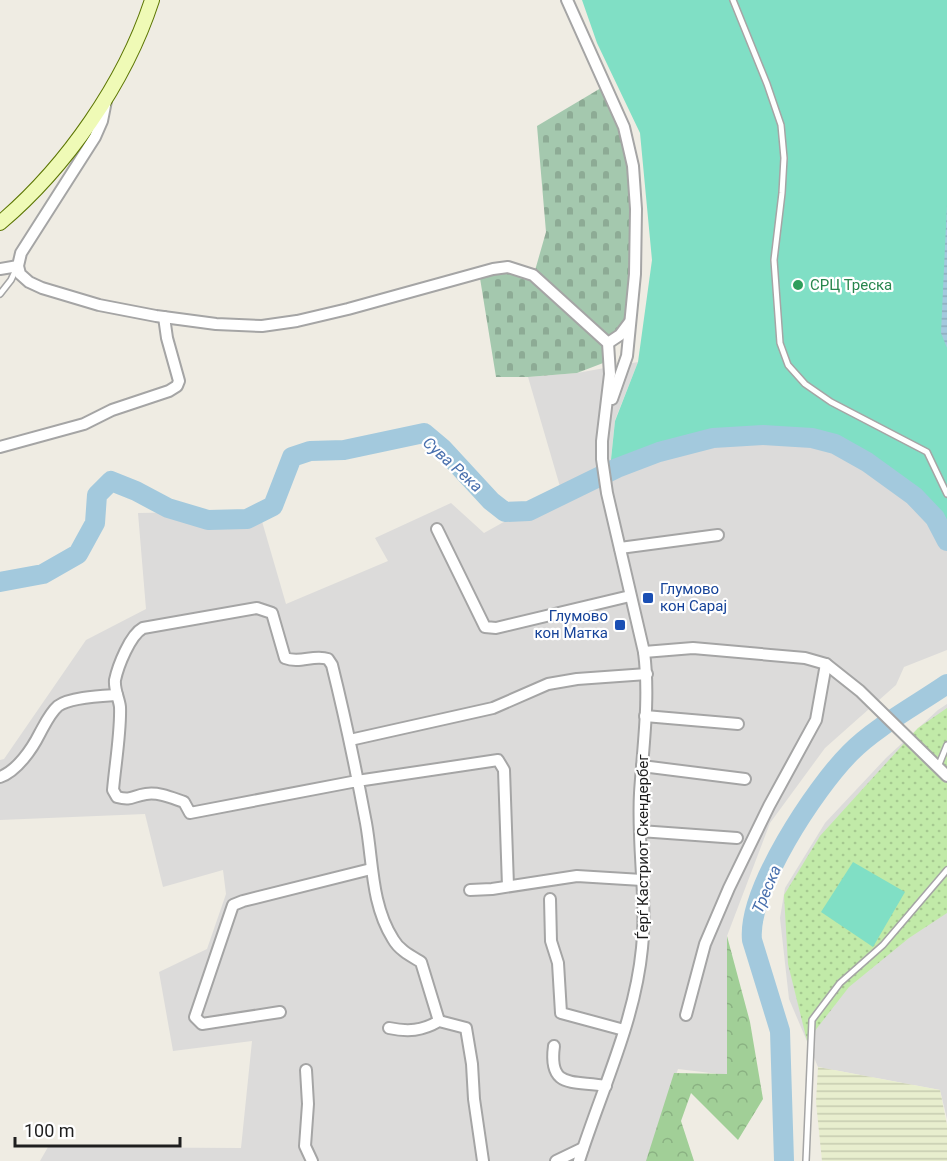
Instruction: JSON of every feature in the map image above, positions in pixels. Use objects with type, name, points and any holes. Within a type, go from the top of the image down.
[{"type":"main road","points":[[0,222],[46,180],[106,99],[135,44],[152,0]]},
{"type":"street","points":[[567,0],[624,127],[633,166],[636,209],[635,274],[627,356],[606,416]]},
{"type":"street","points":[[106,99],[102,121],[95,137],[21,253],[18,266],[20,274],[29,282],[99,305],[216,324],[262,326],[297,321],[508,267],[533,274],[608,343],[611,360],[606,416]]},
{"type":"street","points":[[0,269],[18,266]]},
{"type":"street","points":[[608,343],[627,327],[631,316]]},
{"type":"street","points":[[0,447],[84,424],[112,410],[169,391],[177,386],[179,381],[167,338],[164,317]]},
{"type":"street","name":"Ѓерѓ Кастриот Скендербег","points":[[579,1161],[624,1030],[635,989],[642,947],[640,831],[647,674],[644,652],[607,493],[602,459],[606,416]]},
{"type":"street","points":[[437,529],[485,627],[496,628],[630,596]]},
{"type":"street","points":[[620,548],[718,535]]},
{"type":"street","points":[[439,1021],[421,962],[407,954],[393,940],[379,907],[371,869],[366,825],[357,781],[350,740],[332,665],[324,657],[293,662],[285,658],[272,613],[257,608],[143,628],[137,631],[123,655],[114,688],[120,706],[113,790],[117,797],[129,800],[144,794],[157,793],[184,802],[190,813],[357,781],[498,760],[504,770],[508,886]]},
{"type":"street","points":[[644,652],[693,648],[805,658],[826,664],[860,691],[947,776]]},
{"type":"street","points":[[686,1015],[705,944],[729,888],[769,806],[816,720],[826,664]]},
{"type":"street","points":[[350,740],[493,708],[548,684],[577,679],[647,674]]},
{"type":"street","points":[[0,777],[15,766],[35,743],[59,705],[86,698],[117,695]]},
{"type":"street","points":[[645,716],[738,724]]},
{"type":"street","points":[[642,766],[745,779]]},
{"type":"street","points":[[640,831],[737,838]]},
{"type":"street","points":[[280,1012],[202,1024],[195,1017],[233,905],[371,869]]},
{"type":"street","points":[[470,890],[577,876],[642,880]]},
{"type":"street","points":[[550,899],[551,941],[558,963],[561,1013],[624,1030]]},
{"type":"street","points":[[389,1028],[406,1031],[427,1028],[439,1021],[466,1028],[483,1161]]},
{"type":"street","points":[[554,1046],[553,1069],[556,1075],[569,1082],[606,1086]]},
{"type":"street","points":[[306,1070],[308,1104],[305,1146],[312,1161]]},
{"type":"street","points":[[556,1161],[583,1148]]},
{"type":"lane","points":[[733,0],[767,84],[780,125],[784,158],[774,260],[780,343],[788,365],[805,384],[831,402],[927,452],[947,494]]},
{"type":"lane","points":[[0,294],[18,266]]},
{"type":"lane","points":[[938,767],[947,746]]},
{"type":"lane","points":[[806,1161],[812,1020],[840,983],[883,945],[947,870]]},
{"type":"shaded area","points":[[638,362],[615,420],[610,468],[659,455],[747,438],[815,441],[881,464],[947,538],[947,650],[904,667],[896,685],[825,748],[770,823],[727,936],[727,1075],[678,1069],[647,1161],[40,1161],[48,1147],[241,1148],[252,1041],[173,1051],[159,972],[207,949],[226,894],[223,870],[163,887],[145,814],[0,820],[0,760],[4,759],[86,640],[146,609],[138,513],[259,511],[286,604],[388,561],[375,538],[451,503],[484,533],[561,490],[528,377],[577,373]]},
{"type":"shaded area","points":[[947,704],[947,1119],[940,1090],[818,1067],[789,999],[780,918],[785,888],[825,823],[886,758]]},
{"type":"green space","name":"СРЦ Треска","points":[[582,0],[947,0],[947,538],[881,464],[815,441],[747,438],[659,455],[610,469],[615,421],[638,362],[652,260],[640,133],[597,43]]},
{"type":"green space","points":[[606,85],[633,166],[631,316],[608,343],[611,360],[577,373],[496,377],[479,272],[493,269],[534,274],[546,232],[537,126]]},
{"type":"green space","points":[[947,708],[947,913],[909,938],[849,987],[807,1041],[788,964],[784,895],[820,836],[918,728]]},
{"type":"green space","points":[[853,862],[905,892],[873,947],[821,912]]},
{"type":"green space","points":[[727,936],[750,1022],[763,1099],[738,1140],[691,1093],[681,1121],[694,1161],[646,1161],[674,1073],[727,1074]]},
{"type":"green space","points":[[818,1067],[940,1090],[947,1125],[947,1161],[822,1161],[816,1102]]},
{"type":"water","points":[[947,204],[947,348],[941,333]]},
{"type":"waterway","name":"Сува Река","points":[[0,582],[43,574],[78,554],[95,523],[97,495],[111,481],[168,508],[208,520],[247,519],[273,506],[292,457],[310,451],[344,450],[424,433],[443,449],[491,501],[505,512],[529,511],[617,468],[659,452],[713,438],[763,435],[812,438],[835,444],[867,462],[914,496],[935,518],[947,541]]},
{"type":"waterway","name":"Треска","points":[[784,1161],[780,1031],[752,940],[753,919],[760,895],[786,841],[802,815],[819,790],[850,753],[871,734],[947,684]]},
{"type":"place","name":"СРЦ Треска","points":[[798,285]]},
{"type":"place","name":"Глумово кон Сарај","points":[[648,598]]},
{"type":"place","name":"Глумово кон Матка","points":[[620,625]]}]
